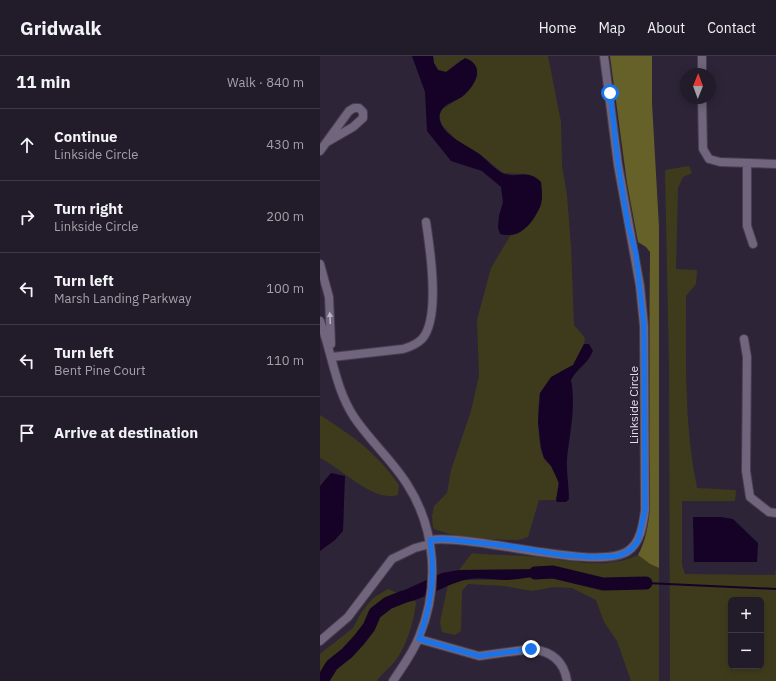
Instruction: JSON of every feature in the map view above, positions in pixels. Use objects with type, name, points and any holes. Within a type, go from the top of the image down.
[{"type":"street","name":"Linkside Circle","points":[[320,641],[348,616],[392,559],[430,542],[445,539],[508,546],[562,555],[606,557],[618,556],[630,550],[638,541],[645,510],[644,326],[640,286],[620,180],[604,56]]},
{"type":"street","points":[[702,56],[702,68]]},
{"type":"street","points":[[702,104],[704,152],[709,159],[720,162],[776,164]]},
{"type":"street","points":[[320,152],[327,142],[349,111],[354,108],[359,108],[363,112],[363,118],[353,127],[327,142]]},
{"type":"street","points":[[746,163],[747,226],[753,244]]},
{"type":"street","points":[[332,357],[403,349],[412,346],[422,338],[430,325],[431,317],[432,263],[426,222]]},
{"type":"street","points":[[320,264],[329,297],[332,357]]},
{"type":"street","points":[[320,321],[332,357],[339,386],[346,402],[366,433],[406,483],[417,501],[430,542],[432,572],[430,596],[425,622],[419,639],[393,681]]},
{"type":"street","points":[[744,339],[747,357],[746,471],[750,497],[769,512],[776,513]]},
{"type":"street","points":[[419,639],[479,656],[531,649],[548,652],[559,661],[566,674],[567,681]]},
{"type":"shaded area","points":[[412,56],[433,56],[434,63],[438,70],[446,72],[465,58],[475,65],[477,76],[472,86],[463,96],[443,108],[440,114],[440,120],[443,128],[447,132],[485,158],[494,168],[505,174],[532,176],[541,182],[542,198],[540,207],[533,220],[524,229],[513,234],[500,234],[498,228],[499,216],[503,202],[501,187],[482,171],[451,161],[427,131],[425,92]]},
{"type":"shaded area","points":[[433,56],[548,56],[561,122],[562,166],[567,195],[571,247],[574,325],[585,338],[584,344],[573,365],[561,371],[540,393],[538,417],[540,445],[544,459],[556,474],[558,490],[556,500],[539,500],[528,537],[519,540],[460,536],[449,534],[433,528],[432,516],[434,506],[447,493],[451,470],[471,411],[479,376],[477,320],[491,268],[510,236],[520,233],[530,223],[540,207],[525,174],[503,173],[486,159],[456,140],[441,124],[439,116],[441,110],[463,96],[472,86],[478,75],[461,60],[446,72],[438,70],[434,63]]},
{"type":"shaded area","points":[[610,56],[652,56],[652,103],[659,227],[659,568],[650,564],[638,555],[647,530],[650,502],[650,252],[646,247],[638,242],[627,183]]},
{"type":"shaded area","points":[[689,166],[692,173],[683,177],[678,188],[676,269],[697,270],[696,284],[686,296],[688,416],[693,464],[697,488],[736,490],[735,501],[682,501],[682,565],[685,574],[775,575],[776,567],[776,681],[670,681],[669,365],[665,170]]},
{"type":"shaded area","points":[[584,344],[589,344],[593,351],[588,360],[576,372],[571,380],[573,409],[567,458],[569,499],[566,502],[557,502],[556,500],[559,483],[551,466],[544,458],[541,448],[538,422],[540,393],[551,377],[573,365]]},
{"type":"shaded area","points":[[320,415],[354,438],[381,463],[399,485],[398,495],[389,496],[379,494],[368,489],[320,458]]},
{"type":"shaded area","points":[[331,473],[345,476],[343,531],[335,540],[320,551],[320,486]]},
{"type":"shaded area","points":[[693,517],[721,517],[733,519],[758,543],[757,562],[694,562]]},
{"type":"shaded area","points":[[472,553],[540,557],[582,563],[610,563],[638,555],[650,564],[659,568],[659,681],[631,681],[617,641],[604,622],[596,600],[572,588],[554,587],[532,591],[504,586],[468,584],[462,591],[461,631],[455,635],[442,632],[440,622],[448,584],[463,580],[505,580],[553,572],[549,569],[459,570]]},
{"type":"shaded area","points":[[549,569],[553,572],[550,575],[510,580],[471,579],[461,581],[405,603],[388,603],[398,593],[442,573],[459,570]]},
{"type":"shaded area","points":[[388,589],[398,593],[388,603],[395,605],[413,600],[416,602],[414,617],[409,632],[396,660],[377,681],[320,681],[320,654],[353,628],[361,613],[373,598]]},
{"type":"waterway","points":[[535,573],[553,572],[603,584],[646,583]]},
{"type":"waterway","points":[[646,583],[776,589]]},
{"type":"waterway","points":[[322,681],[332,665],[347,653],[359,640],[369,627],[375,613],[388,603],[403,597]]},
{"type":"route","points":[[531,649],[489,656],[479,656],[419,639],[425,622],[430,596],[432,558],[430,540],[445,539],[508,546],[562,555],[593,557],[618,556],[630,550],[638,541],[644,521],[645,510],[644,326],[636,254],[628,225],[618,164],[612,122],[610,93]]}]
